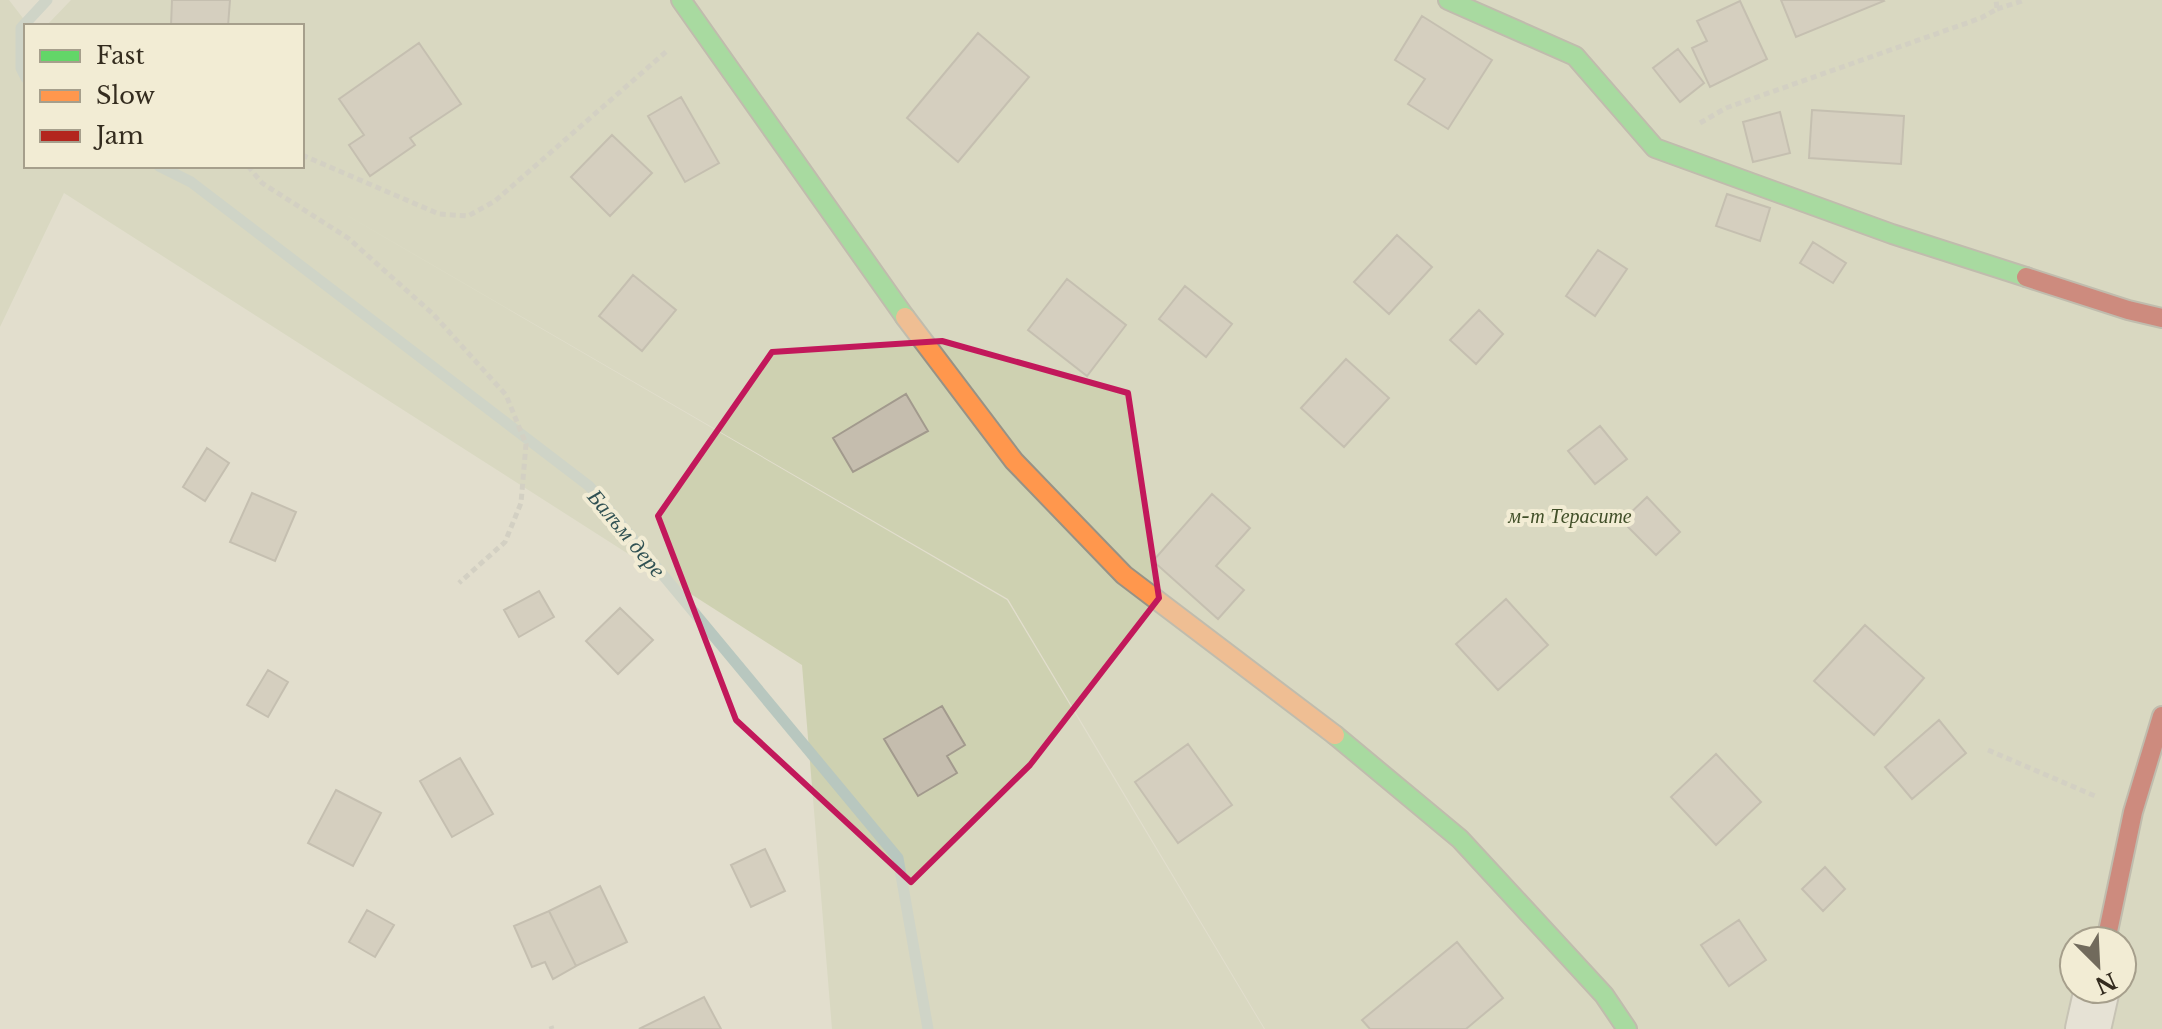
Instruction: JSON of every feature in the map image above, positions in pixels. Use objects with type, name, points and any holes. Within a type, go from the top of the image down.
[{"type":"street","points":[[681,0],[902,313],[1014,461],[1124,575],[1345,743],[1460,839],[1604,995],[1627,1029]]},
{"type":"street","points":[[1448,0],[1575,56],[1655,148],[1892,234],[2128,310],[2162,318]]},
{"type":"street","points":[[2109,925],[2133,812],[2162,716]]},
{"type":"street","points":[[2088,1029],[2093,1005]]},
{"type":"path","points":[[1996,0],[1997,9]]},
{"type":"path","points":[[1655,148],[1726,108],[2025,0]]},
{"type":"path","points":[[304,156],[439,214],[468,216],[495,201],[698,24]]},
{"type":"path","points":[[250,168],[262,183],[348,238],[433,314],[508,399],[526,444],[521,503],[505,542],[459,583]]},
{"type":"path","points":[[1988,750],[2133,812]]},
{"type":"highlighted area","points":[[942,341],[1128,393],[1159,598],[1030,765],[911,882],[736,720],[658,516],[772,352]]},
{"type":"green space","name":"м-т Терасите","points":[[0,0],[9,0],[27,24],[24,24],[24,168],[304,168],[304,24],[48,24],[71,0],[2162,0],[2162,1029],[1265,1029],[1008,599],[331,206],[1007,600],[1264,1029],[832,1029],[802,665],[64,193],[0,327]]},
{"type":"building","points":[[172,0],[230,0],[228,24],[171,24]]},
{"type":"building","points":[[1781,0],[1883,0],[1884,1],[1796,37]]},
{"type":"building","points":[[1740,1],[1767,59],[1710,87],[1692,48],[1707,41],[1697,21]]},
{"type":"building","points":[[1422,16],[1492,60],[1448,129],[1408,104],[1425,79],[1395,60]]},
{"type":"building","points":[[978,33],[1029,77],[958,162],[907,118]]},
{"type":"building","points":[[419,43],[461,104],[410,138],[415,145],[370,176],[349,145],[364,135],[339,99]]},
{"type":"building","points":[[1678,49],[1704,83],[1680,102],[1653,68]]},
{"type":"building","points":[[681,97],[719,163],[685,182],[648,116]]},
{"type":"building","points":[[1812,110],[1904,116],[1901,164],[1809,158]]},
{"type":"building","points":[[1780,112],[1790,153],[1753,162],[1743,122]]},
{"type":"building","points":[[612,135],[652,173],[610,216],[571,177]]},
{"type":"building","points":[[1727,194],[1770,208],[1760,241],[1716,226]]},
{"type":"building","points":[[1397,235],[1432,267],[1389,314],[1354,282]]},
{"type":"building","points":[[1813,242],[1846,263],[1833,283],[1800,263]]},
{"type":"building","points":[[1598,250],[1627,269],[1595,316],[1566,296]]},
{"type":"building","points":[[633,275],[676,310],[642,351],[599,316]]},
{"type":"building","points":[[1067,279],[1126,325],[1087,376],[1028,330]]},
{"type":"building","points":[[1185,286],[1232,324],[1206,357],[1159,319]]},
{"type":"building","points":[[1479,310],[1503,334],[1476,364],[1450,340]]},
{"type":"building","points":[[1346,359],[1389,398],[1344,447],[1301,408]]},
{"type":"building","points":[[906,394],[928,431],[853,472],[833,438]]},
{"type":"building","points":[[1600,426],[1627,459],[1595,484],[1568,451]]},
{"type":"building","points":[[207,448],[229,463],[205,501],[183,487]]},
{"type":"building","points":[[252,493],[296,512],[275,561],[230,542]]},
{"type":"building","points":[[1212,494],[1250,528],[1216,566],[1244,590],[1218,619],[1153,561]]},
{"type":"building","points":[[1647,497],[1680,532],[1656,555],[1622,521]]},
{"type":"building","points":[[539,591],[554,617],[519,637],[504,610]]},
{"type":"building","points":[[1506,599],[1548,645],[1498,690],[1456,644]]},
{"type":"building","points":[[620,608],[653,640],[618,674],[586,641]]},
{"type":"building","points":[[1865,625],[1924,678],[1874,735],[1814,681]]},
{"type":"building","points":[[268,670],[288,682],[268,717],[247,705]]},
{"type":"building","points":[[942,706],[965,745],[947,756],[957,773],[918,796],[884,739]]},
{"type":"building","points":[[1939,720],[1966,753],[1912,799],[1885,767]]},
{"type":"building","points":[[1188,744],[1232,805],[1178,843],[1135,782]]},
{"type":"building","points":[[1716,754],[1761,802],[1716,845],[1671,797]]},
{"type":"building","points":[[460,758],[493,814],[452,837],[420,781]]},
{"type":"building","points":[[336,790],[381,813],[353,866],[308,843]]},
{"type":"building","points":[[765,849],[785,891],[751,907],[731,865]]},
{"type":"building","points":[[1825,867],[1845,889],[1823,911],[1802,889]]},
{"type":"building","points":[[600,886],[627,942],[576,966],[549,911]]},
{"type":"building","points":[[367,910],[394,925],[375,957],[349,942]]},
{"type":"building","points":[[549,911],[576,966],[553,979],[545,962],[532,967],[514,926]]},
{"type":"building","points":[[1739,920],[1766,960],[1729,986],[1701,945]]},
{"type":"building","points":[[1457,942],[1503,998],[1466,1029],[1370,1029],[1362,1020]]},
{"type":"building","points":[[704,997],[721,1029],[639,1029]]},
{"type":"waterway","name":"Балъм дере","points":[[25,24],[47,0]]},
{"type":"waterway","name":"Балъм дере","points":[[24,25],[21,28],[21,68],[24,74]]},
{"type":"waterway","name":"Балъм дере","points":[[163,168],[191,182],[589,486],[898,858],[928,1029]]},
{"type":"traffic: fast","points":[[681,0],[905,317]]},
{"type":"traffic: fast","points":[[1448,0],[1575,56],[1655,148],[1892,234],[2026,277]]},
{"type":"traffic: fast","points":[[1335,735],[1460,839],[1604,995],[1627,1029]]},
{"type":"traffic: slow","points":[[905,317],[1014,461],[1124,575],[1335,735]]},
{"type":"traffic: jam","points":[[2026,277],[2162,318]]},
{"type":"traffic: jam","points":[[2109,925],[2133,812],[2162,716]]}]
